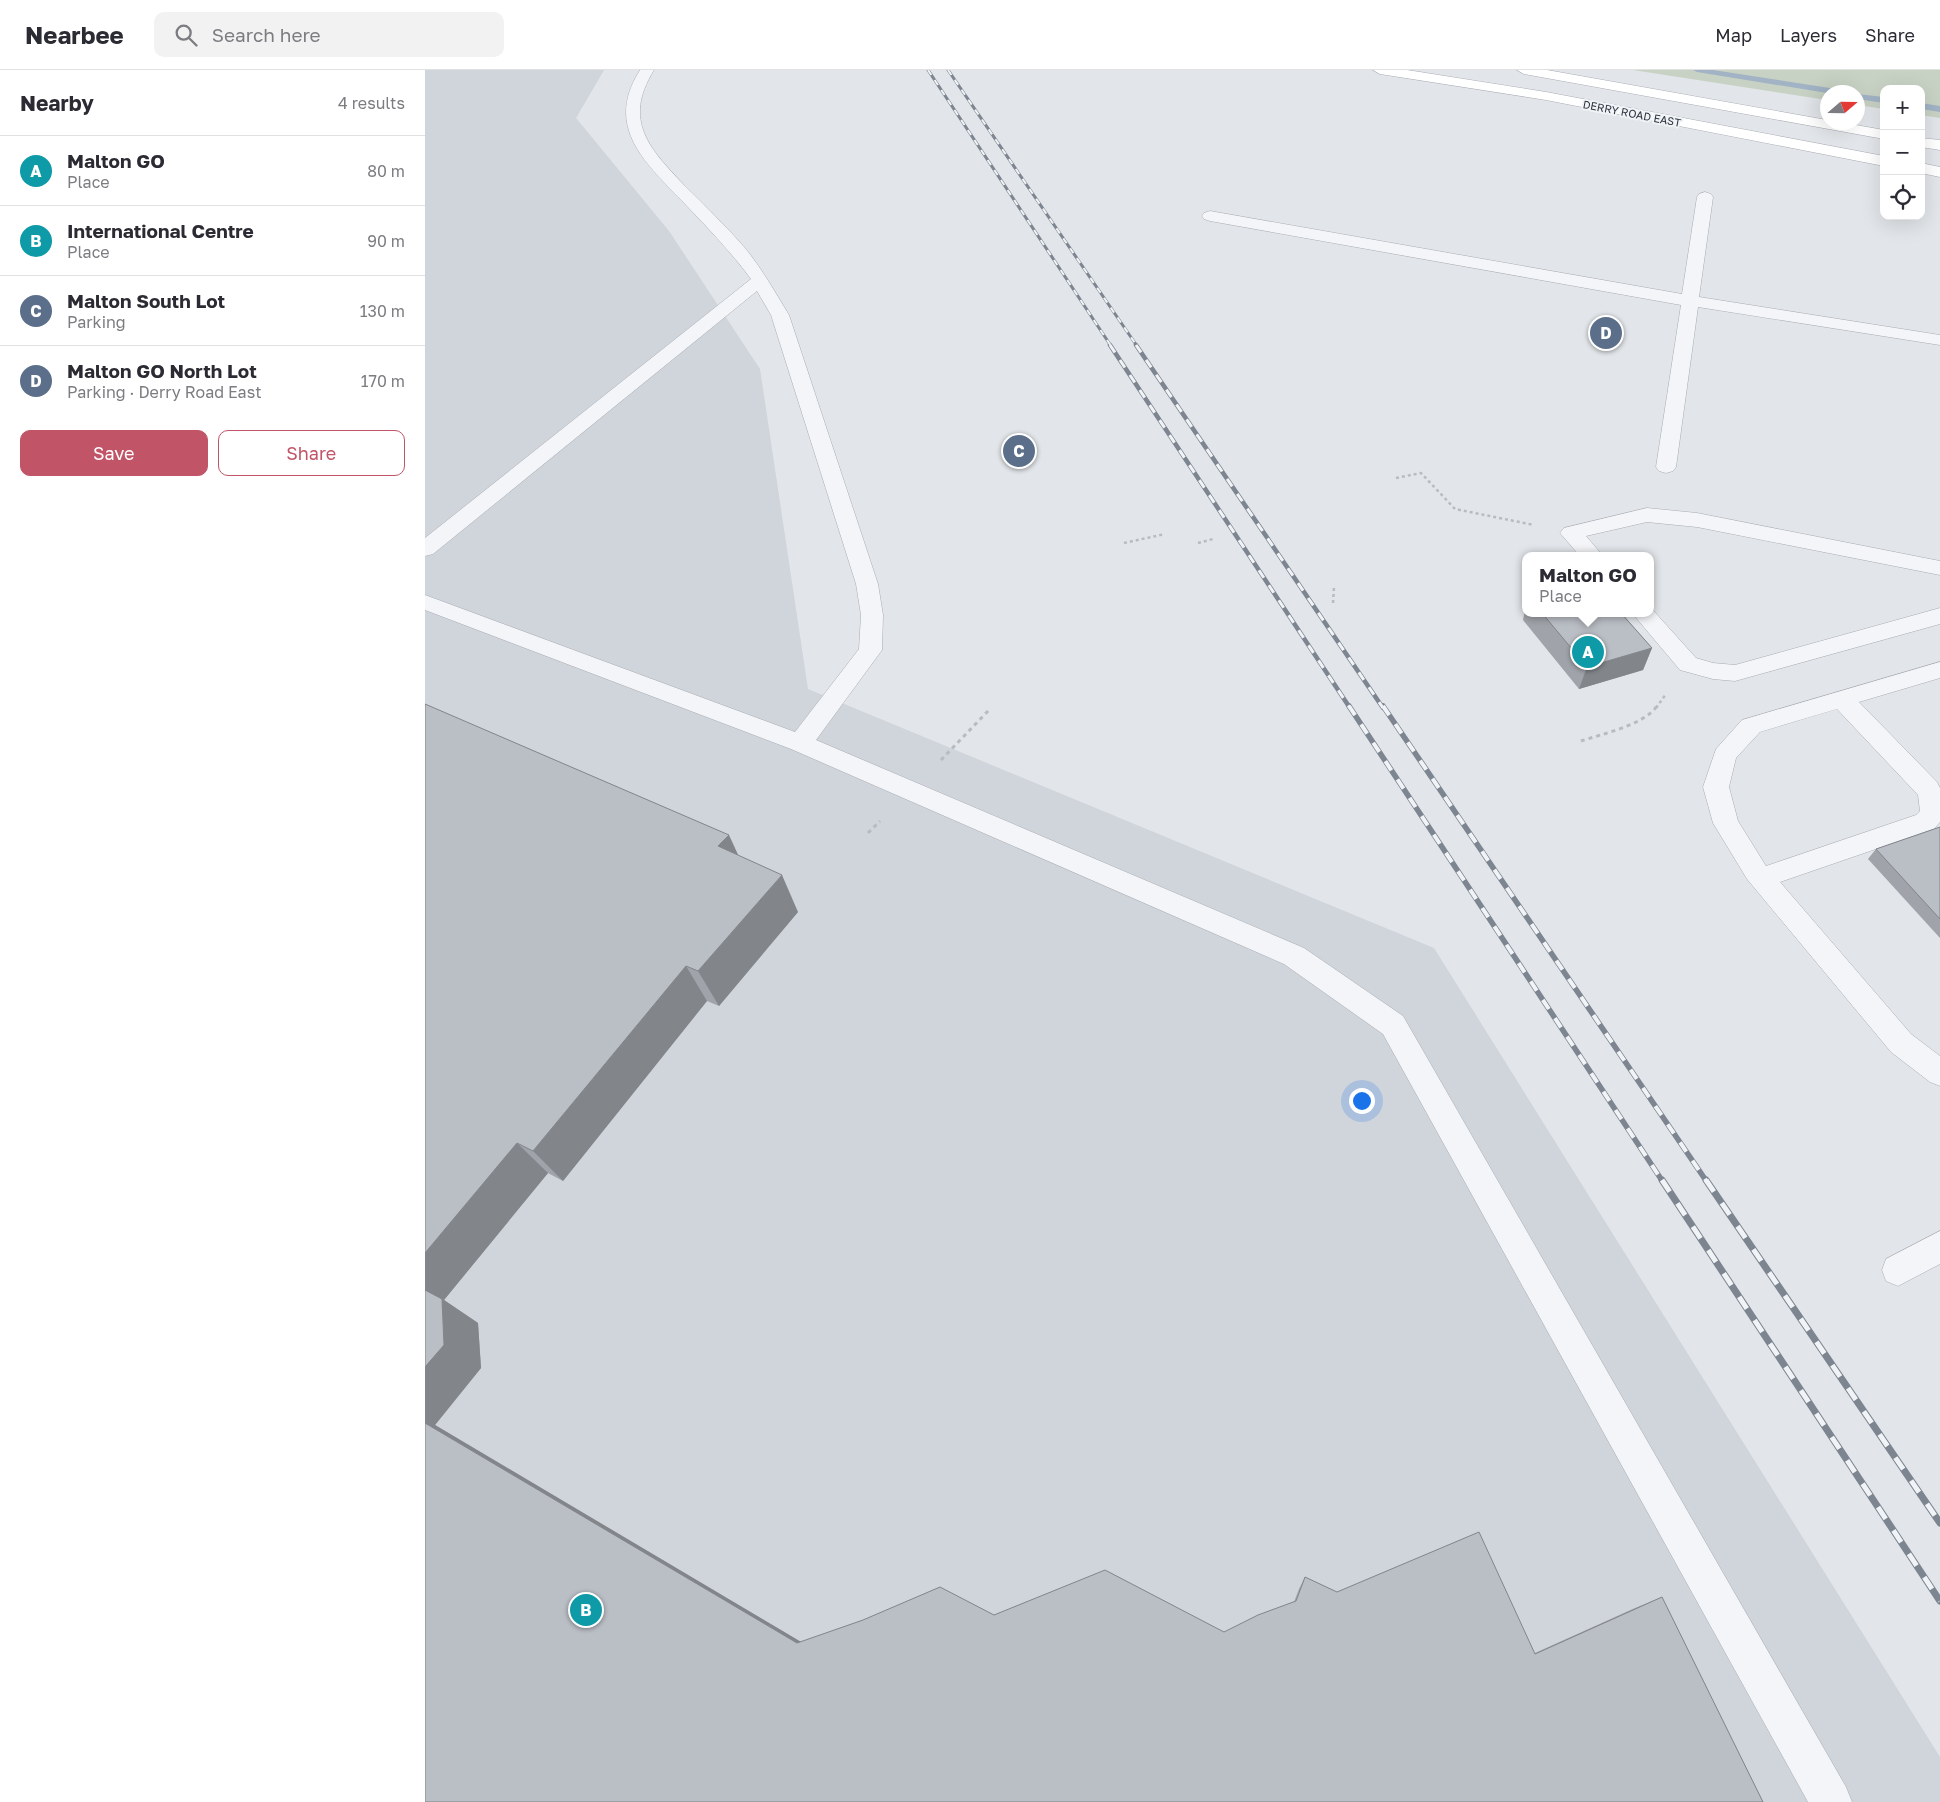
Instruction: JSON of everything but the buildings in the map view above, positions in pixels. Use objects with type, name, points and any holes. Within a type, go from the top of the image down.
[{"type":"main road","name":"DERRY ROAD EAST","points":[[1380,70],[1546,96],[1880,160]]},
{"type":"main road","name":"DERRY ROAD EAST","points":[[1524,70],[1880,134]]},
{"type":"main road","points":[[1925,143],[1940,145]]},
{"type":"main road","points":[[1925,169],[1940,172]]},
{"type":"lane","points":[[647,70],[635,98],[632,118],[637,137],[648,156],[739,252],[760,280],[779,314],[867,584],[871,615],[870,650],[799,743]]},
{"type":"lane","points":[[1666,467],[1705,198]]},
{"type":"lane","points":[[1210,216],[1690,301],[1940,340]]},
{"type":"lane","points":[[425,550],[760,280]]},
{"type":"lane","points":[[1588,552],[1571,533],[1647,515],[1697,520],[1940,568]]},
{"type":"lane","points":[[425,602],[799,743],[1294,956],[1393,1024],[1831,1802]]},
{"type":"lane","points":[[1647,617],[1688,664],[1713,671],[1735,672],[1940,616]]},
{"type":"lane","points":[[1940,670],[1751,726],[1725,755],[1717,787],[1726,823],[1761,878],[1901,1043],[1940,1073]]},
{"type":"lane","points":[[1761,878],[1925,822],[1932,816],[1935,808],[1928,789],[1842,699]]},
{"type":"lane","points":[[1898,1270],[1940,1247]]},
{"type":"path","points":[[1395,478],[1421,473],[1455,509],[1571,533]]},
{"type":"path","points":[[1124,543],[1165,534]]},
{"type":"path","points":[[1198,542],[1213,539]]},
{"type":"path","points":[[1333,603],[1334,587]]},
{"type":"path","points":[[1581,741],[1624,727],[1653,712],[1688,664]]},
{"type":"shaded area","points":[[425,70],[604,70],[576,118],[669,231],[760,369],[808,689],[1434,948],[1940,1757],[1940,1802],[425,1802]]},
{"type":"green space","points":[[1633,70],[1940,70],[1940,118],[1925,116],[1925,85],[1880,85],[1880,108],[1865,106],[1865,85],[1820,85],[1820,99]]},
{"type":"waterway","points":[[1697,70],[1820,89]]},
{"type":"waterway","points":[[1865,97],[1880,99]]},
{"type":"waterway","points":[[1925,107],[1940,109]]},
{"type":"railway","points":[[928,70],[1111,346]]},
{"type":"railway","points":[[948,70],[1137,346]]},
{"type":"railway","points":[[1110,345],[1350,708]]},
{"type":"railway","points":[[1136,345],[1383,708]]},
{"type":"railway","points":[[1349,706],[1663,1182]]},
{"type":"railway","points":[[1383,706],[1707,1182]]},
{"type":"railway","points":[[1662,1180],[1940,1601]]},
{"type":"railway","points":[[1706,1180],[1940,1523]]},
{"type":"place","name":"Malton GO North Lot","points":[[1606,333]]},
{"type":"place","name":"Malton South Lot","points":[[1019,451]]},
{"type":"place","name":"Malton GO","points":[[1588,652]]},
{"type":"place","name":"International Centre","points":[[586,1610]]}]
